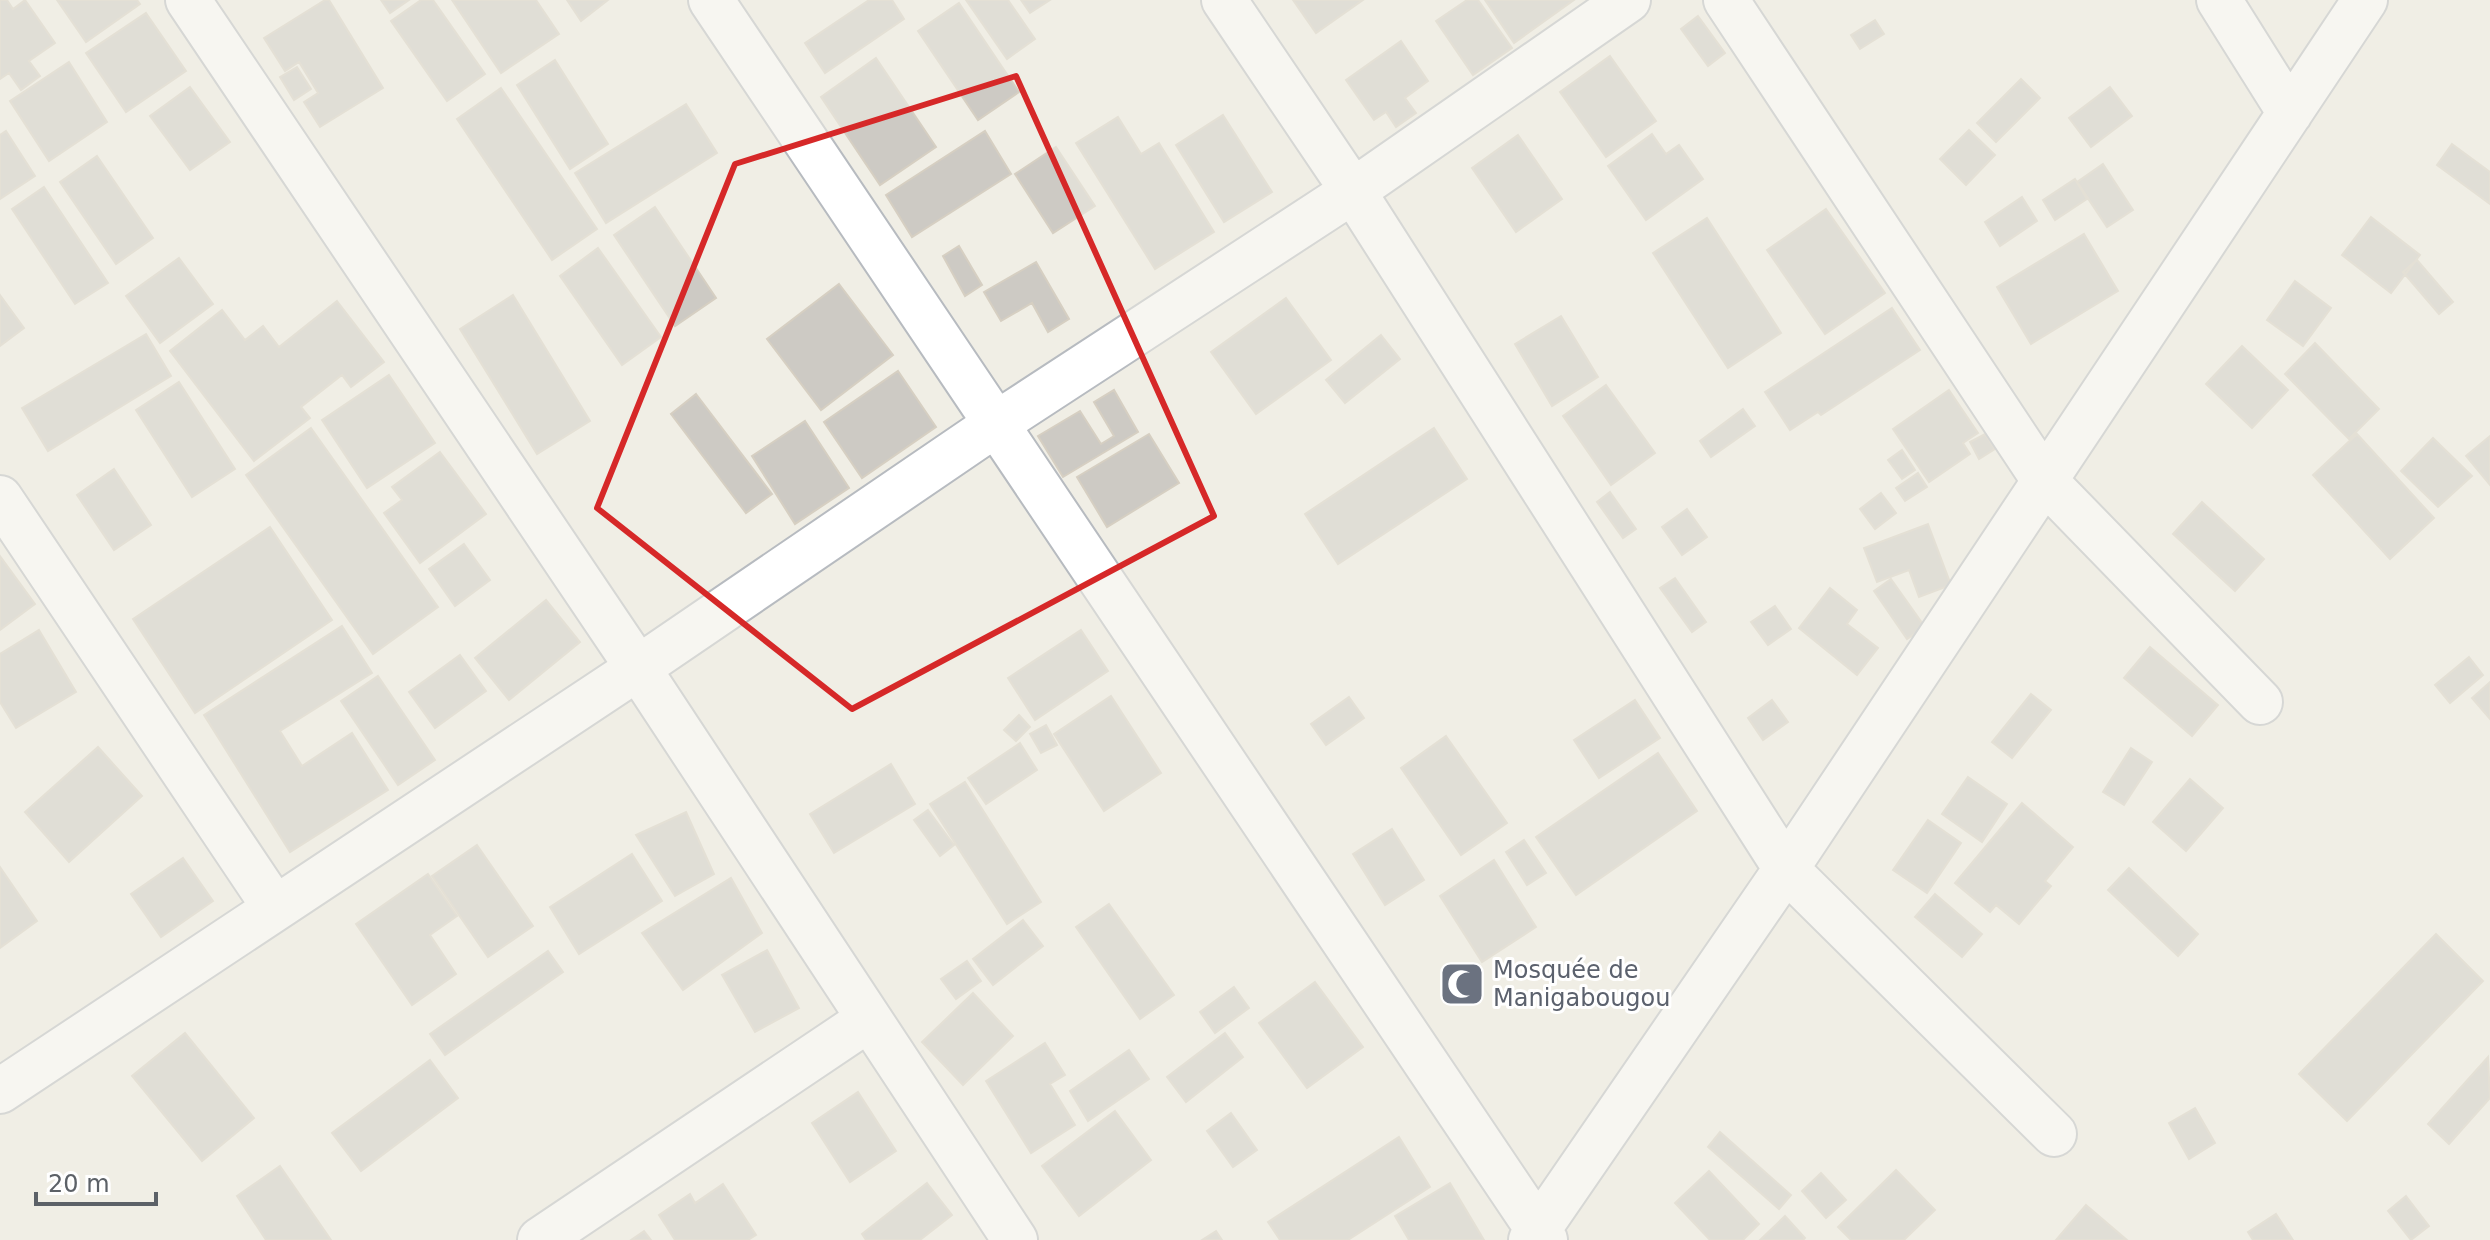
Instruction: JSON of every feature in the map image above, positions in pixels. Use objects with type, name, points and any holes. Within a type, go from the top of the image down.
[{"type":"street","points":[[188,0],[638,668],[1015,1240]]},
{"type":"street","points":[[711,0],[1538,1237],[2365,0]]},
{"type":"street","points":[[1224,0],[1353,191],[1786,869],[2054,1134]]},
{"type":"street","points":[[0,1091],[638,668],[996,424],[1353,191],[1628,0]]},
{"type":"street","points":[[1726,0],[2044,480],[2260,702]]},
{"type":"street","points":[[2219,0],[2290,113]]},
{"type":"street","points":[[0,498],[275,908]]},
{"type":"street","points":[[540,1240],[869,1019]]},
{"type":"highlighted area","points":[[1016,76],[1214,516],[852,709],[597,508],[735,164]]},
{"type":"building","points":[[0,0],[7,0],[13,9],[25,0],[55,43],[29,61],[40,76],[21,90],[9,73],[0,79]]},
{"type":"building","points":[[57,0],[137,0],[140,4],[86,42]]},
{"type":"building","points":[[329,0],[383,88],[320,127],[304,102],[318,93],[299,62],[285,71],[264,38]]},
{"type":"building","points":[[381,0],[409,0],[390,13]]},
{"type":"building","points":[[421,0],[433,0],[485,74],[447,101],[391,21]]},
{"type":"building","points":[[452,0],[536,0],[559,34],[501,73]]},
{"type":"building","points":[[567,0],[608,0],[581,21]]},
{"type":"building","points":[[869,0],[892,0],[904,19],[825,73],[805,43]]},
{"type":"building","points":[[966,0],[1008,0],[1035,39],[1007,59]]},
{"type":"building","points":[[1021,0],[1050,0],[1030,13]]},
{"type":"building","points":[[1293,0],[1363,0],[1316,33]]},
{"type":"building","points":[[1467,0],[1478,0],[1512,48],[1473,75],[1436,21]]},
{"type":"building","points":[[1485,0],[1574,0],[1514,43]]},
{"type":"building","points":[[959,3],[1019,92],[978,120],[918,31]]},
{"type":"building","points":[[146,13],[186,71],[126,112],[86,53]]},
{"type":"building","points":[[1698,16],[1725,53],[1708,66],[1681,29]]},
{"type":"building","points":[[1875,20],[1884,34],[1860,49],[1851,35]]},
{"type":"building","points":[[1401,41],[1428,81],[1405,98],[1416,113],[1396,127],[1386,112],[1374,120],[1346,80]]},
{"type":"building","points":[[1610,56],[1656,121],[1606,157],[1560,92]]},
{"type":"building","points":[[876,58],[936,147],[880,185],[821,97]]},
{"type":"building","points":[[555,60],[608,144],[570,169],[517,85]]},
{"type":"building","points":[[69,62],[107,122],[49,161],[10,101]]},
{"type":"building","points":[[297,67],[311,89],[294,100],[280,77]]},
{"type":"building","points":[[2021,79],[2040,98],[1996,142],[1977,123]]},
{"type":"building","points":[[190,87],[230,142],[190,170],[150,116]]},
{"type":"building","points":[[2110,87],[2132,116],[2091,147],[2069,118]]},
{"type":"building","points":[[501,88],[597,229],[552,260],[457,119]]},
{"type":"building","points":[[686,104],[717,153],[606,223],[575,173]]},
{"type":"building","points":[[1223,115],[1272,192],[1224,222],[1176,145]]},
{"type":"building","points":[[1118,117],[1141,154],[1159,143],[1214,232],[1155,269],[1076,143]]},
{"type":"building","points":[[1969,130],[1995,155],[1966,185],[1940,159]]},
{"type":"building","points":[[6,131],[35,176],[0,199],[0,135]]},
{"type":"building","points":[[985,131],[1011,174],[912,237],[886,195]]},
{"type":"building","points":[[1652,134],[1666,154],[1679,145],[1703,179],[1646,220],[1608,166]]},
{"type":"building","points":[[1518,135],[1562,199],[1516,232],[1472,168]]},
{"type":"building","points":[[2452,144],[2490,172],[2490,204],[2437,165]]},
{"type":"building","points":[[1056,147],[1095,206],[1053,233],[1015,174]]},
{"type":"building","points":[[97,156],[153,238],[116,264],[60,182]]},
{"type":"building","points":[[2103,164],[2133,210],[2107,227],[2077,182]]},
{"type":"building","points":[[2075,179],[2087,199],[2055,220],[2043,200]]},
{"type":"building","points":[[44,187],[108,283],[75,304],[12,209]]},
{"type":"building","points":[[2022,197],[2037,221],[2000,246],[1985,222]]},
{"type":"building","points":[[655,207],[716,298],[675,326],[614,235]]},
{"type":"building","points":[[1826,209],[1885,293],[1825,334],[1767,250]]},
{"type":"building","points":[[2371,217],[2420,255],[2391,293],[2342,255]]},
{"type":"building","points":[[1707,218],[1781,333],[1728,368],[1653,253]]},
{"type":"building","points":[[2084,234],[2118,291],[2031,344],[1997,287]]},
{"type":"building","points":[[959,246],[982,285],[965,296],[943,256]]},
{"type":"building","points":[[598,248],[661,337],[622,365],[560,276]]},
{"type":"building","points":[[179,258],[213,304],[160,343],[126,296]]},
{"type":"building","points":[[2417,260],[2453,302],[2439,314],[2403,272]]},
{"type":"building","points":[[1036,262],[1069,319],[1048,332],[1032,303],[1001,321],[984,292]]},
{"type":"building","points":[[2295,281],[2331,308],[2303,346],[2267,320]]},
{"type":"building","points":[[839,284],[893,355],[821,410],[767,339]]},
{"type":"building","points":[[0,295],[24,328],[0,346]]},
{"type":"building","points":[[513,295],[590,421],[537,454],[460,329]]},
{"type":"building","points":[[1286,298],[1331,360],[1256,414],[1211,352]]},
{"type":"building","points":[[337,301],[384,362],[351,387],[342,375],[301,407],[310,418],[254,461],[170,351],[222,310],[245,340],[263,326],[279,347]]},
{"type":"building","points":[[1892,308],[1920,350],[1821,415],[1818,412],[1790,430],[1765,392]]},
{"type":"building","points":[[1561,316],[1598,377],[1552,406],[1515,344]]},
{"type":"building","points":[[146,334],[171,376],[48,451],[22,408]]},
{"type":"building","points":[[1381,335],[1400,359],[1345,403],[1326,380]]},
{"type":"building","points":[[2315,343],[2379,409],[2349,439],[2285,374]]},
{"type":"building","points":[[2242,346],[2288,390],[2252,428],[2206,384]]},
{"type":"building","points":[[898,371],[936,427],[862,478],[824,422]]},
{"type":"building","points":[[389,375],[435,443],[367,488],[322,420]]},
{"type":"building","points":[[179,382],[235,469],[192,497],[136,410]]},
{"type":"building","points":[[1606,385],[1655,453],[1611,485],[1563,416]]},
{"type":"building","points":[[1114,390],[1138,432],[1063,477],[1038,436],[1080,411],[1101,444],[1114,436],[1094,402]]},
{"type":"building","points":[[1949,390],[1978,433],[1963,443],[1970,454],[1929,482],[1893,429]]},
{"type":"building","points":[[696,394],[772,494],[746,513],[671,414]]},
{"type":"building","points":[[1743,409],[1755,426],[1711,457],[1700,441]]},
{"type":"building","points":[[805,421],[849,488],[795,524],[752,456]]},
{"type":"building","points":[[311,428],[438,607],[373,654],[246,475]]},
{"type":"building","points":[[1434,428],[1467,479],[1338,564],[1305,514]]},
{"type":"building","points":[[1149,434],[1179,483],[1107,527],[1077,477]]},
{"type":"building","points":[[1985,434],[1995,449],[1979,459],[1970,442]]},
{"type":"building","points":[[2357,434],[2434,518],[2390,559],[2313,475]]},
{"type":"building","points":[[2490,436],[2490,485],[2466,456]]},
{"type":"building","points":[[2433,438],[2472,476],[2438,507],[2401,471]]},
{"type":"building","points":[[1902,450],[1915,470],[1902,479],[1888,460]]},
{"type":"building","points":[[440,452],[486,514],[420,563],[384,513],[402,500],[392,487]]},
{"type":"building","points":[[114,469],[151,525],[114,550],[77,495]]},
{"type":"building","points":[[1918,473],[1927,487],[1905,501],[1896,488]]},
{"type":"building","points":[[1610,492],[1636,529],[1623,538],[1597,502]]},
{"type":"building","points":[[1881,493],[1896,513],[1875,529],[1860,509]]},
{"type":"building","points":[[2202,502],[2264,559],[2235,591],[2173,534]]},
{"type":"building","points":[[1687,509],[1707,537],[1682,555],[1662,527]]},
{"type":"building","points":[[1928,524],[1951,585],[1919,597],[1909,570],[1877,582],[1864,548]]},
{"type":"building","points":[[270,527],[332,620],[195,713],[133,619]]},
{"type":"building","points":[[464,544],[490,580],[455,606],[429,569]]},
{"type":"building","points":[[0,556],[35,604],[0,630]]},
{"type":"building","points":[[1675,578],[1706,622],[1692,632],[1660,588]]},
{"type":"building","points":[[1891,579],[1925,627],[1907,639],[1874,591]]},
{"type":"building","points":[[1830,588],[1857,610],[1847,624],[1878,648],[1857,675],[1799,628]]},
{"type":"building","points":[[546,600],[580,642],[509,700],[475,658]]},
{"type":"building","points":[[1775,606],[1791,629],[1768,645],[1751,622]]},
{"type":"building","points":[[342,626],[372,673],[280,731],[302,766],[352,733],[388,790],[290,852],[204,715]]},
{"type":"building","points":[[39,630],[76,692],[16,728],[0,702],[0,654]]},
{"type":"building","points":[[1081,630],[1108,671],[1035,720],[1008,678]]},
{"type":"building","points":[[2150,647],[2218,705],[2192,736],[2124,678]]},
{"type":"building","points":[[460,655],[486,691],[435,728],[409,692]]},
{"type":"building","points":[[2469,657],[2483,675],[2450,703],[2435,685]]},
{"type":"building","points":[[378,676],[435,760],[398,785],[341,701]]},
{"type":"building","points":[[2490,682],[2490,719],[2472,698]]},
{"type":"building","points":[[2031,694],[2051,710],[2012,758],[1992,742]]},
{"type":"building","points":[[1111,696],[1161,773],[1104,811],[1054,734]]},
{"type":"building","points":[[1349,697],[1364,718],[1326,745],[1311,724]]},
{"type":"building","points":[[1635,700],[1660,738],[1599,778],[1574,740]]},
{"type":"building","points":[[1772,700],[1788,722],[1763,740],[1748,718]]},
{"type":"building","points":[[1019,715],[1030,727],[1016,741],[1004,730]]},
{"type":"building","points":[[1046,725],[1057,745],[1041,753],[1030,734]]},
{"type":"building","points":[[1446,736],[1507,823],[1461,855],[1401,768]]},
{"type":"building","points":[[1020,743],[1037,770],[986,804],[968,778]]},
{"type":"building","points":[[98,747],[142,796],[69,862],[25,812]]},
{"type":"building","points":[[2131,748],[2152,762],[2124,805],[2103,792]]},
{"type":"building","points":[[1658,753],[1697,811],[1576,895],[1536,837]]},
{"type":"building","points":[[891,764],[915,804],[834,853],[810,814]]},
{"type":"building","points":[[1968,777],[2007,804],[1982,842],[1942,814]]},
{"type":"building","points":[[2190,779],[2223,808],[2186,851],[2153,822]]},
{"type":"building","points":[[965,782],[1041,902],[1007,924],[930,804]]},
{"type":"building","points":[[2022,803],[2073,847],[2045,881],[2051,886],[2019,924],[1996,905],[1990,912],[1955,883]]},
{"type":"building","points":[[928,810],[954,845],[940,856],[914,820]]},
{"type":"building","points":[[686,812],[714,874],[675,896],[636,835]]},
{"type":"building","points":[[1928,820],[1961,843],[1927,893],[1893,870]]},
{"type":"building","points":[[1392,829],[1424,880],[1385,905],[1353,854]]},
{"type":"building","points":[[1524,840],[1546,873],[1527,885],[1506,852]]},
{"type":"building","points":[[477,845],[533,926],[488,957],[432,876]]},
{"type":"building","points":[[632,854],[662,901],[579,954],[550,907]]},
{"type":"building","points":[[183,858],[213,901],[161,937],[131,894]]},
{"type":"building","points":[[1494,860],[1536,927],[1482,962],[1440,896]]},
{"type":"building","points":[[0,867],[37,921],[0,948]]},
{"type":"building","points":[[2129,868],[2198,934],[2178,956],[2108,890]]},
{"type":"building","points":[[428,874],[457,916],[430,935],[456,974],[412,1005],[356,924]]},
{"type":"building","points":[[731,878],[762,933],[683,990],[642,933]]},
{"type":"building","points":[[1935,894],[1982,934],[1962,957],[1915,917]]},
{"type":"building","points":[[1109,904],[1174,995],[1140,1019],[1076,927]]},
{"type":"building","points":[[1023,920],[1043,946],[993,985],[973,959]]},
{"type":"building","points":[[2436,934],[2483,981],[2347,1121],[2299,1074]]},
{"type":"building","points":[[767,950],[799,1008],[755,1032],[722,975]]},
{"type":"building","points":[[548,951],[563,972],[445,1055],[430,1034]]},
{"type":"building","points":[[967,961],[981,981],[956,999],[941,979]]},
{"type":"building","points":[[1315,982],[1363,1047],[1307,1088],[1259,1023]]},
{"type":"building","points":[[1234,987],[1249,1008],[1215,1033],[1200,1012]]},
{"type":"building","points":[[973,993],[1013,1036],[963,1085],[922,1042]]},
{"type":"building","points":[[185,1033],[254,1118],[202,1161],[132,1076]]},
{"type":"building","points":[[1225,1033],[1243,1057],[1186,1102],[1167,1077]]},
{"type":"building","points":[[1045,1043],[1065,1075],[1050,1084],[1075,1125],[1031,1153],[986,1081]]},
{"type":"building","points":[[1129,1050],[1149,1079],[1088,1121],[1070,1091]]},
{"type":"building","points":[[2488,1057],[2490,1098],[2449,1144],[2428,1124]]},
{"type":"building","points":[[430,1060],[458,1098],[361,1171],[332,1133]]},
{"type":"building","points":[[858,1092],[896,1151],[850,1182],[812,1123]]},
{"type":"building","points":[[2195,1108],[2215,1143],[2189,1159],[2169,1123]]},
{"type":"building","points":[[1115,1111],[1151,1160],[1079,1216],[1042,1166]]},
{"type":"building","points":[[1231,1113],[1257,1150],[1233,1167],[1207,1131]]},
{"type":"building","points":[[1720,1132],[1791,1195],[1779,1209],[1708,1147]]},
{"type":"building","points":[[1399,1137],[1430,1187],[1348,1240],[1280,1240],[1268,1222]]},
{"type":"building","points":[[280,1166],[331,1240],[266,1240],[237,1196]]},
{"type":"building","points":[[1896,1170],[1935,1210],[1904,1240],[1851,1240],[1838,1227]]},
{"type":"building","points":[[1709,1171],[1759,1224],[1743,1240],[1710,1240],[1675,1203]]},
{"type":"building","points":[[1821,1173],[1846,1200],[1826,1218],[1802,1191]]},
{"type":"building","points":[[927,1183],[952,1215],[920,1240],[866,1240],[862,1234]]},
{"type":"building","points":[[1450,1183],[1484,1240],[1409,1240],[1395,1216]]},
{"type":"building","points":[[723,1184],[756,1235],[748,1240],[675,1240],[659,1215],[690,1194],[695,1203]]},
{"type":"building","points":[[2406,1196],[2429,1226],[2411,1240],[2388,1211]]},
{"type":"building","points":[[2086,1205],[2127,1240],[2056,1240]]},
{"type":"building","points":[[2276,1214],[2293,1240],[2253,1240],[2248,1232]]},
{"type":"building","points":[[1785,1216],[1805,1238],[1803,1240],[1760,1240]]},
{"type":"building","points":[[644,1231],[651,1240],[631,1240]]},
{"type":"building","points":[[1216,1231],[1222,1240],[1202,1240]]},
{"type":"place","name":"Mosquée de Manigabougou","points":[[1462,984]]}]
